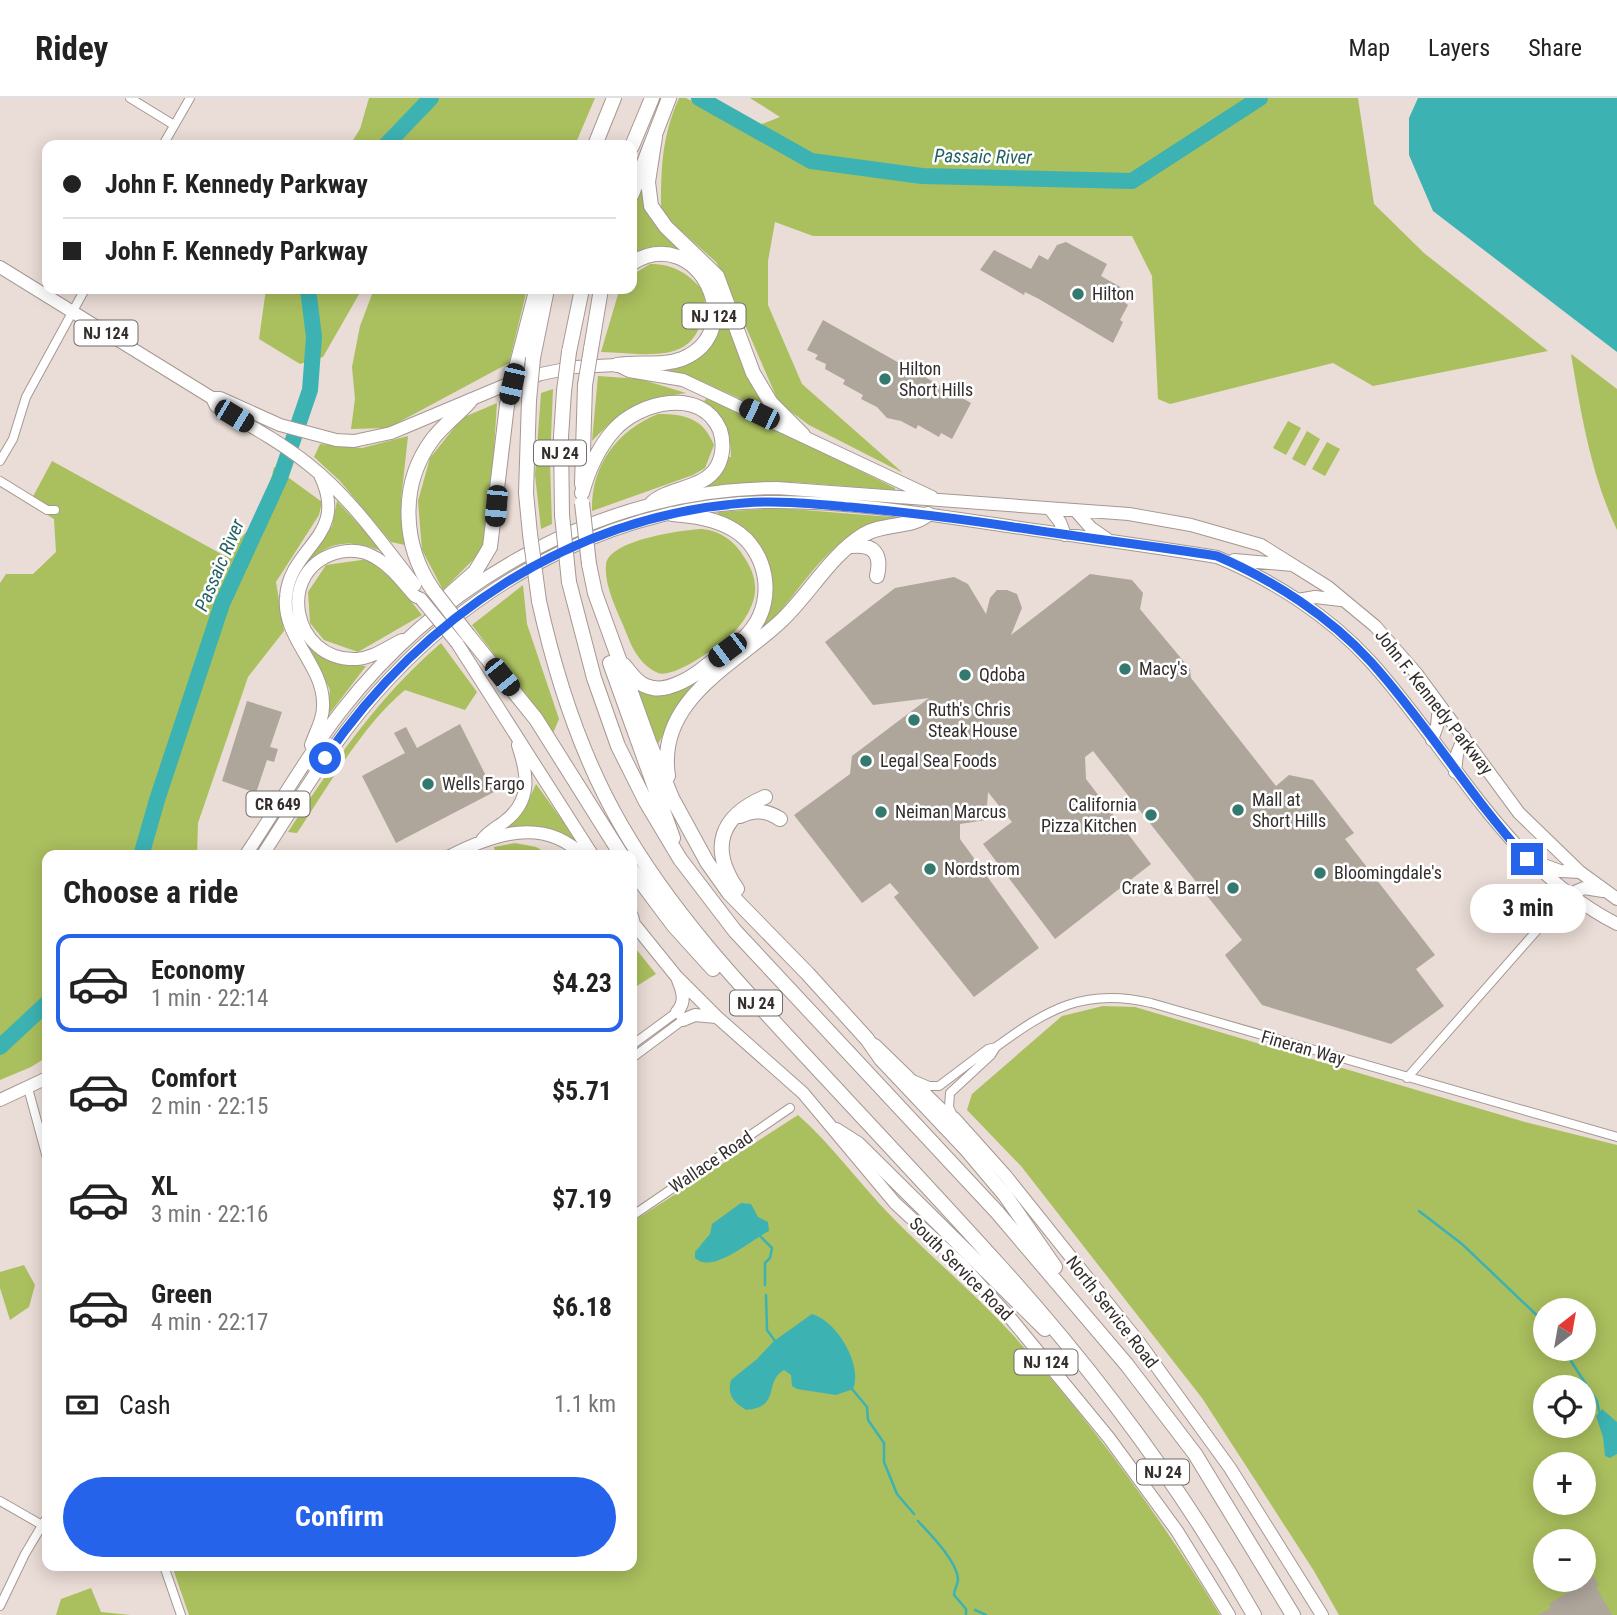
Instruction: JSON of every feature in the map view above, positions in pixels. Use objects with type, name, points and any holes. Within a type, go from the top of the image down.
[{"type":"highway","points":[[597,140],[614,98]]},
{"type":"highway","points":[[634,140],[652,98]]},
{"type":"highway","points":[[637,182],[669,98]]},
{"type":"highway","points":[[655,137],[648,182],[650,206],[660,220],[717,276],[753,373],[771,403],[803,435]]},
{"type":"highway","name":"NJ 124","points":[[617,365],[661,364],[688,356],[707,337],[715,313],[713,295],[705,278],[685,261],[671,255],[655,255],[637,262]]},
{"type":"highway","points":[[449,606],[450,594],[475,572],[491,547],[507,405],[536,294]]},
{"type":"highway","name":"NJ 24","points":[[546,294],[533,358],[526,493],[539,601],[572,718],[597,779],[636,850]]},
{"type":"highway","name":"NJ 24","points":[[581,294],[569,352],[561,437],[562,515],[569,582],[590,666],[613,733],[646,802],[680,859],[742,939],[997,1212],[1079,1307],[1195,1454],[1294,1615]]},
{"type":"highway","points":[[600,294],[585,385],[581,471],[589,564],[595,593],[672,798],[707,862],[729,893],[760,922],[867,1039],[881,1059],[967,1150],[1005,1195],[1041,1245],[1079,1307]]},
{"type":"highway","points":[[595,327],[608,294]]},
{"type":"highway","points":[[470,401],[430,444],[412,486],[408,510],[412,546],[427,594],[463,639],[536,719],[618,850]]},
{"type":"highway","points":[[582,498],[591,467],[607,439],[632,415],[649,407],[668,403],[680,403],[702,410],[712,417],[722,436],[723,450],[717,466],[702,480],[662,494],[652,503]]},
{"type":"highway","points":[[618,657],[634,678],[645,686],[657,689],[672,685],[700,671],[743,639],[752,630],[763,608],[766,594],[764,571],[755,551],[741,535],[709,519],[671,514]]},
{"type":"highway","points":[[672,798],[666,764],[667,743],[682,711],[709,678],[782,621],[836,559],[862,535],[877,528],[919,522],[928,514]]},
{"type":"highway","points":[[852,546],[869,546],[877,553],[880,562],[877,576]]},
{"type":"highway","points":[[595,593],[595,610],[613,671],[680,859]]},
{"type":"highway","points":[[760,922],[723,865],[721,845],[727,826],[737,812],[765,797]]},
{"type":"highway","points":[[727,826],[752,811],[772,814],[780,819]]},
{"type":"highway","name":"NJ 24","points":[[637,852],[690,929],[998,1264],[1115,1404],[1199,1524],[1254,1615]]},
{"type":"highway","points":[[637,876],[699,955],[792,1042]]},
{"type":"highway","points":[[836,1130],[858,1144],[1037,1323],[1068,1346]]},
{"type":"main road","name":"NJ 124","points":[[0,267],[42,294]]},
{"type":"main road","name":"NJ 124","points":[[42,294],[212,398],[220,398],[281,425],[345,441],[391,433],[503,386],[541,374],[575,367],[617,365]]},
{"type":"main road","points":[[617,365],[629,371],[683,380],[941,502]]},
{"type":"main road","name":"NJ 124","points":[[212,398],[216,406],[309,464],[370,529],[419,591],[427,594]]},
{"type":"main road","points":[[306,760],[320,721],[323,700],[318,682],[293,635],[285,600],[294,572],[329,516],[329,499],[320,475]]},
{"type":"main road","name":"John F. Kennedy Parkway","points":[[252,850],[306,760],[343,709],[412,636],[449,606],[520,556],[605,517],[652,503],[710,492],[761,488],[1129,514],[1191,525],[1261,545],[1297,565],[1375,626],[1464,737],[1519,813],[1580,872],[1617,899]]},
{"type":"main road","name":"John F. Kennedy Parkway","points":[[266,850],[351,722],[390,678],[436,634],[482,598],[542,559],[625,526],[671,514],[767,502],[928,514],[1217,556],[1241,567],[1298,600],[1334,626],[1370,660],[1455,772],[1527,859],[1569,895],[1617,924]]},
{"type":"main road","points":[[1050,509],[1060,522],[1065,535]]},
{"type":"main road","points":[[1076,511],[1090,528],[1110,541]]},
{"type":"main road","points":[[412,636],[364,658],[342,658],[328,653],[315,644],[302,624],[298,611],[299,590],[309,571],[321,560],[334,553],[352,550],[370,554],[385,564],[415,596],[427,594]]},
{"type":"main road","points":[[1217,556],[1264,565],[1297,565]]},
{"type":"main road","points":[[1298,600],[1315,597],[1345,601]]},
{"type":"main road","points":[[463,639],[514,736],[526,772],[524,798],[517,809],[482,840]]},
{"type":"main road","points":[[1432,740],[1439,706]]},
{"type":"main road","points":[[514,736],[527,749],[589,850]]},
{"type":"main road","points":[[1455,772],[1464,737]]},
{"type":"main road","points":[[462,850],[482,840],[519,832],[539,831],[565,841],[576,850]]},
{"type":"main road","points":[[1527,859],[1560,871],[1580,872]]},
{"type":"main road","points":[[1569,895],[1584,888],[1604,891]]},
{"type":"main road","name":"NJ 124","points":[[637,926],[676,976],[716,1017],[803,1093],[836,1130]]},
{"type":"main road","points":[[676,976],[683,991],[680,1016],[716,1017]]},
{"type":"main road","name":"North Service Road","points":[[867,1039],[947,1115],[954,1118],[1006,1176],[1138,1341],[1230,1468],[1322,1615]]},
{"type":"main road","points":[[0,1100],[42,1081]]},
{"type":"main road","name":"South Service Road","points":[[836,1130],[895,1203],[963,1266],[1012,1321],[1109,1438],[1177,1531],[1229,1615]]},
{"type":"street","points":[[130,98],[174,125]]},
{"type":"street","points":[[166,140],[190,98]]},
{"type":"street","points":[[0,461],[13,439],[26,397],[82,294]]},
{"type":"street","points":[[0,481],[47,510],[55,510]]},
{"type":"street","points":[[1407,1078],[1569,895]]},
{"type":"street","name":"Fineran Way","points":[[912,1079],[929,1086],[939,1086],[988,1049],[996,1047],[1047,1013],[1100,997],[1119,996],[1617,1137]]},
{"type":"street","points":[[637,1042],[680,1016]]},
{"type":"street","points":[[637,1054],[680,1016]]},
{"type":"street","name":"Fineran Way","points":[[954,1118],[949,1107],[950,1093],[991,1055],[996,1047]]},
{"type":"street","points":[[28,1088],[42,1140]]},
{"type":"street","name":"Wallace Road","points":[[637,1213],[790,1108]]},
{"type":"street","points":[[0,1501],[42,1525],[0,1606]]},
{"type":"street","points":[[166,1571],[181,1615]]},
{"type":"green space","points":[[369,98],[595,98],[577,140],[353,140],[360,129]]},
{"type":"green space","points":[[679,98],[686,98],[746,130],[780,117],[750,98],[1358,98],[1374,204],[1424,253],[1548,351],[1373,386],[1333,363],[1170,404],[1158,399],[1152,276],[1132,236],[813,236],[775,222],[768,261],[768,305],[802,384],[903,473],[809,425],[779,403],[716,262],[661,213],[665,141]]},
{"type":"green space","points":[[641,189],[652,220],[686,254],[662,247],[637,252],[637,200]]},
{"type":"green space","points":[[650,264],[674,268],[693,280],[705,293],[703,317],[696,334],[686,345],[658,354],[601,352],[618,294],[637,294],[637,272]]},
{"type":"green space","points":[[265,294],[359,294],[323,357],[300,364],[259,339]]},
{"type":"green space","points":[[372,294],[526,294],[509,363],[388,428],[351,429],[355,399],[352,367],[360,326]]},
{"type":"green space","points":[[721,309],[724,310],[768,411],[694,378],[668,370],[685,361],[702,346],[719,318]]},
{"type":"green space","points":[[1571,354],[1617,389],[1617,530],[1594,466]]},
{"type":"green space","points":[[598,376],[640,379],[686,393],[633,406],[592,441]]},
{"type":"green space","points":[[553,389],[550,462],[552,524],[541,529],[535,475],[541,393]]},
{"type":"green space","points":[[709,396],[895,490],[791,482],[702,487],[727,457],[731,457],[730,440],[725,425],[717,412],[704,401]]},
{"type":"green space","points":[[497,403],[489,525],[483,550],[443,590],[422,550],[418,501],[430,458],[462,418]]},
{"type":"green space","points":[[658,414],[677,415],[699,423],[714,445],[705,468],[693,475],[592,511],[596,479],[609,452],[630,430]]},
{"type":"green space","points":[[1288,421],[1301,428],[1286,455],[1273,448]]},
{"type":"green space","points":[[1307,431],[1320,439],[1305,466],[1292,459]]},
{"type":"green space","points":[[408,436],[401,500],[405,545],[391,542],[340,481],[314,457],[320,444],[362,448]]},
{"type":"green space","points":[[1327,442],[1340,449],[1325,476],[1312,469]]},
{"type":"green space","points":[[52,461],[225,556],[263,513],[274,467],[322,502],[319,515],[276,582],[284,631],[248,677],[198,823],[197,850],[42,850],[42,1060],[0,1080],[0,583],[6,574],[33,574],[56,552],[54,519],[29,504]]},
{"type":"green space","points":[[337,501],[384,552],[359,544],[335,545],[303,567],[332,526]]},
{"type":"green space","points":[[779,508],[903,518],[863,531],[842,542],[820,562],[761,631],[768,608],[770,578],[717,512]]},
{"type":"green space","points":[[702,529],[726,537],[740,551],[754,578],[753,602],[739,626],[721,643],[676,671],[658,673],[643,663],[633,648],[610,592],[606,565],[610,556],[632,543],[663,534]]},
{"type":"green space","points":[[369,559],[398,585],[422,615],[358,652],[324,640],[310,623],[308,592],[326,565]]},
{"type":"green space","points":[[523,585],[527,624],[559,719],[553,733],[472,625]]},
{"type":"green space","points":[[441,643],[477,692],[465,710],[405,690],[361,738],[297,833],[288,832],[322,781],[377,708]]},
{"type":"green space","points":[[308,646],[335,663],[366,666],[327,717],[330,690]]},
{"type":"green space","points":[[707,674],[677,709],[658,744],[631,683],[639,689]]},
{"type":"green space","points":[[536,784],[584,850],[550,829],[506,828],[505,826],[524,810]]},
{"type":"green space","points":[[515,843],[541,850],[495,850],[494,847]]},
{"type":"green space","points":[[637,950],[656,974],[637,986]]},
{"type":"green space","points":[[1103,1006],[1135,1007],[1525,1122],[1617,1145],[1617,1615],[1339,1615],[1314,1571],[1202,1398],[1021,1166],[967,1110],[972,1094],[1062,1016]]},
{"type":"green space","points":[[798,1115],[891,1216],[1012,1334],[1069,1400],[1173,1541],[1220,1615],[189,1615],[174,1571],[637,1571],[637,1219]]},
{"type":"green space","points":[[24,1265],[35,1285],[29,1307],[10,1320],[0,1288],[0,1272]]},
{"type":"green space","points":[[91,1588],[101,1612],[130,1615],[56,1615],[61,1599]]},
{"type":"water","points":[[1418,98],[1617,98],[1617,352],[1433,211],[1409,155],[1409,118]]},
{"type":"water","points":[[741,1203],[751,1204],[758,1217],[768,1222],[769,1231],[721,1259],[702,1262],[695,1258],[695,1252],[710,1234],[712,1224]]},
{"type":"water","points":[[812,1314],[830,1325],[846,1345],[854,1368],[853,1389],[836,1395],[797,1389],[792,1386],[791,1375],[784,1370],[774,1381],[764,1404],[746,1410],[738,1404],[732,1398],[731,1380],[774,1341]]},
{"type":"water","points":[[1602,1409],[1617,1422],[1617,1454],[1610,1458],[1605,1456],[1603,1437],[1596,1416]]},
{"type":"building","name":"Hilton","points":[[1066,242],[1107,264],[1101,276],[1129,292],[1124,302],[1128,305],[1120,320],[1123,322],[1113,343],[1039,299],[1025,292],[1024,295],[980,270],[994,250],[1031,269],[1039,255],[1048,260],[1057,245]]},
{"type":"building","name":"Hilton Short Hills","points":[[823,320],[901,364],[917,364],[925,377],[971,403],[952,439],[941,433],[939,437],[918,425],[916,429],[901,421],[887,418],[877,407],[861,399],[863,395],[843,384],[845,380],[825,369],[826,364],[815,359],[818,355],[807,350]]},
{"type":"building","name":"Mall at Short Hills","points":[[1090,574],[1132,580],[1143,593],[1140,609],[1190,669],[1191,678],[1276,786],[1289,775],[1313,780],[1354,833],[1345,839],[1435,955],[1416,969],[1444,1006],[1391,1044],[1262,1005],[1225,955],[1242,940],[1093,751],[1085,757],[1086,779],[1151,864],[1055,939],[983,844],[1012,822],[988,792],[986,820],[960,824],[960,839],[1039,948],[974,997],[894,897],[899,893],[890,883],[862,903],[794,815],[850,774],[852,756],[929,698],[873,705],[825,642],[895,588],[954,577],[968,584],[986,614],[990,598],[997,590],[1017,594],[1022,608],[1011,635]]},
{"type":"building","points":[[247,701],[282,712],[270,747],[278,749],[274,762],[267,760],[256,793],[222,781]]},
{"type":"building","name":"Wells Fargo","points":[[460,724],[494,792],[396,843],[362,776],[405,753],[394,733],[406,727],[417,748]]},
{"type":"building","points":[[1596,1587],[1612,1615],[1538,1615],[1551,1608],[1549,1604],[1568,1592],[1596,1592]]},
{"type":"waterway","name":"Passaic River","points":[[391,140],[431,98]]},
{"type":"waterway","name":"Passaic River","points":[[699,98],[811,161],[922,176],[1132,181],[1260,98]]},
{"type":"waterway","name":"Passaic River","points":[[143,850],[222,604],[280,478],[310,390],[314,337],[309,294]]},
{"type":"waterway","name":"Passaic River","points":[[0,1047],[42,1008]]},
{"type":"waterway","points":[[1419,1211],[1462,1244],[1533,1312]]},
{"type":"waterway","points":[[758,1234],[772,1248],[770,1258],[765,1263],[765,1285]]},
{"type":"waterway","points":[[766,1295],[767,1330],[775,1341]]},
{"type":"waterway","points":[[1572,1362],[1597,1401],[1599,1411]]},
{"type":"waterway","points":[[852,1389],[867,1407],[868,1420],[884,1443],[884,1462],[897,1494],[914,1514]]},
{"type":"waterway","points":[[918,1521],[953,1564],[958,1579],[954,1595],[966,1609],[966,1615]]},
{"type":"waterway","points":[[975,1610],[986,1615]]},
{"type":"place","name":"Hilton","points":[[1078,294]]},
{"type":"place","name":"Hilton Short Hills","points":[[885,379]]},
{"type":"place","name":"Macy's","points":[[1125,669]]},
{"type":"place","name":"Qdoba","points":[[965,675]]},
{"type":"place","name":"Ruth's Chris Steak House","points":[[914,720]]},
{"type":"place","name":"Legal Sea Foods","points":[[866,761]]},
{"type":"place","name":"Wells Fargo","points":[[428,784]]},
{"type":"place","name":"Mall at Short Hills","points":[[1238,810]]},
{"type":"place","name":"Neiman Marcus","points":[[881,812]]},
{"type":"place","name":"California Pizza Kitchen","points":[[1151,815]]},
{"type":"place","name":"Nordstrom","points":[[930,869]]},
{"type":"place","name":"Bloomingdale's","points":[[1320,873]]},
{"type":"place","name":"Crate & Barrel","points":[[1233,888]]},
{"type":"route","points":[[325,758],[351,722],[414,653],[482,598],[542,559],[648,519],[743,503],[799,502],[928,514],[1217,556],[1241,567],[1298,600],[1334,626],[1370,660],[1482,807],[1527,859]]}]
